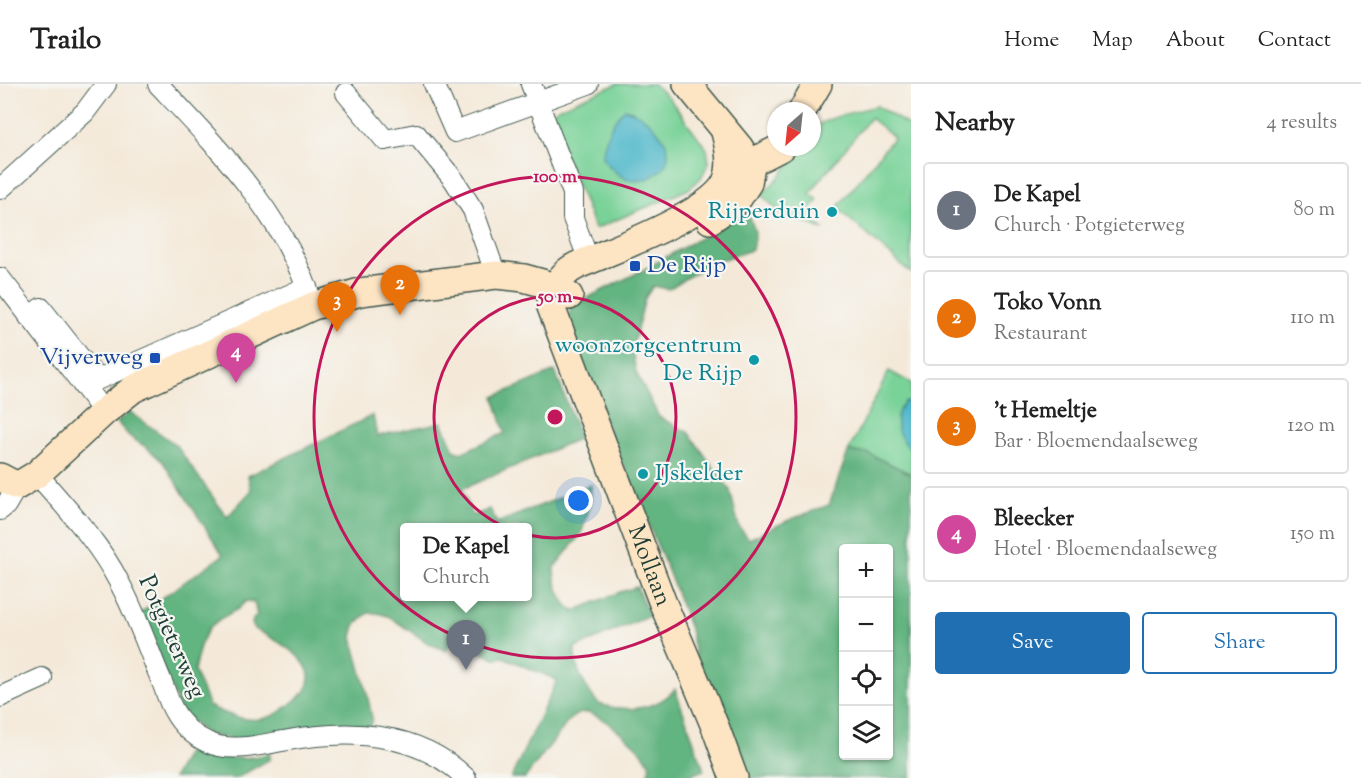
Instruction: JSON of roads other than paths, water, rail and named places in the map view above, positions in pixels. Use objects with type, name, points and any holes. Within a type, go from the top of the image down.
[{"type":"street","points":[[0,189],[86,112],[106,84]]},
{"type":"street","points":[[158,84],[228,160],[262,204],[290,248],[310,296]]},
{"type":"street","points":[[434,84],[455,132],[534,92],[588,84]]},
{"type":"street","points":[[90,382],[310,296],[496,275],[524,278],[562,293],[573,292],[586,280],[673,240],[719,215],[733,204],[744,190],[749,177],[730,158],[725,132],[713,113],[687,84]]},
{"type":"street","points":[[807,102],[818,84]]},
{"type":"street","points":[[534,92],[573,193],[573,218],[589,261]]},
{"type":"street","points":[[346,93],[385,140],[416,134],[451,177],[473,210],[496,275]]},
{"type":"street","points":[[562,293],[570,269],[637,240],[711,200],[739,169],[767,155]]},
{"type":"street","points":[[0,278],[29,317],[41,308],[90,382],[104,412]]},
{"type":"street","name":"Mollaan","points":[[562,293],[551,307],[662,601],[734,778]]},
{"type":"street","points":[[0,510],[6,505],[18,479],[133,389],[310,296]]},
{"type":"street","name":"Potgieterweg","points":[[18,479],[86,529],[119,581],[174,711],[190,732],[207,743],[225,747],[245,747],[318,734],[378,735],[422,748],[458,770],[466,778]]},
{"type":"street","points":[[0,697],[42,678]]},
{"type":"water","points":[[625,109],[649,122],[667,147],[667,161],[664,166],[653,176],[639,181],[632,181],[619,175],[602,157],[609,131]]},
{"type":"water","points":[[905,402],[911,402],[911,448],[902,438],[897,426],[898,413]]},
{"type":"place","name":"Rijperduin","points":[[832,212]]},
{"type":"place","name":"De Rijp","points":[[635,266]]},
{"type":"place","name":"Toko Vonn","points":[[400,315]]},
{"type":"place","name":"'t Hemeltje","points":[[337,332]]},
{"type":"place","name":"Vijverweg","points":[[155,358]]},
{"type":"place","name":"woonzorgcentrum De Rijp","points":[[754,360]]},
{"type":"place","name":"Bleecker","points":[[236,383]]},
{"type":"place","name":"IJskelder","points":[[643,474]]},
{"type":"place","name":"De Kapel","points":[[466,670]]}]
